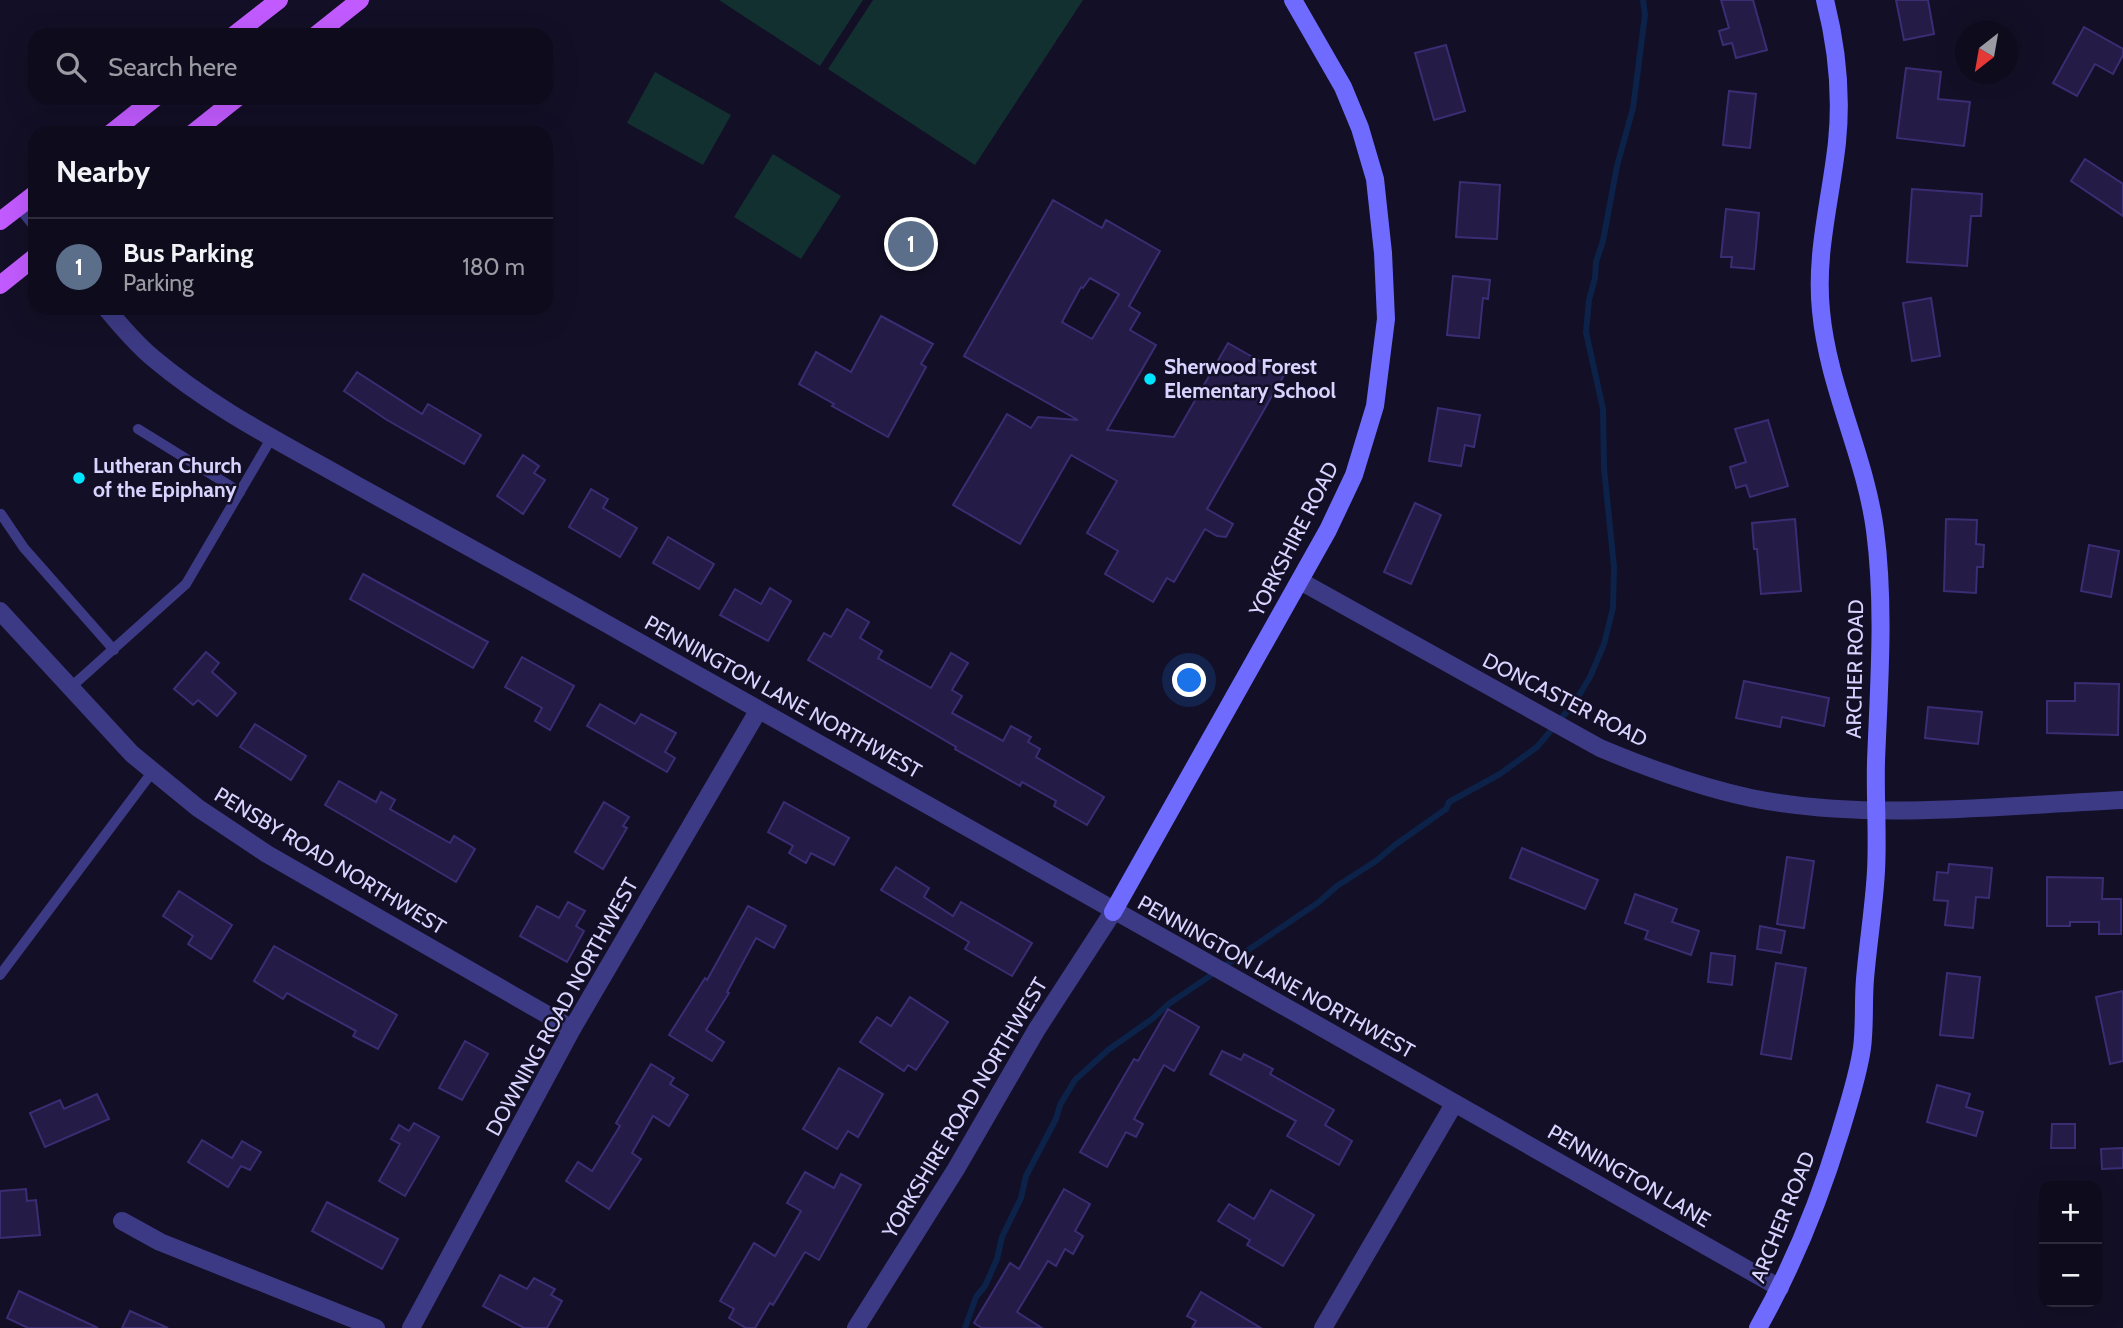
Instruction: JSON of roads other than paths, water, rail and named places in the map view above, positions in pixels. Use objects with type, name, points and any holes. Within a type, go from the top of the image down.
[{"type":"main road","points":[[243,28],[279,0]]},
{"type":"main road","points":[[325,28],[360,0]]},
{"type":"main road","points":[[120,126],[146,105]]},
{"type":"main road","points":[[201,126],[228,105]]},
{"type":"main road","points":[[0,221],[28,199]]},
{"type":"main road","points":[[0,285],[28,263]]},
{"type":"street","name":"YORKSHIRE ROAD","points":[[1113,912],[1328,530],[1354,475],[1375,406],[1385,338],[1386,299],[1375,179],[1343,87],[1293,0]]},
{"type":"street","name":"ARCHER ROAD","points":[[1758,1328],[1805,1235],[1848,1106],[1862,1048],[1865,982],[1876,868],[1879,664],[1875,530],[1865,479],[1827,350],[1819,284],[1821,247],[1837,145],[1840,95],[1836,45],[1825,0]]},
{"type":"street","name":"PENNINGTON LANE NORTHWEST","points":[[113,315],[150,355],[170,371],[272,437],[493,559],[758,711],[904,790],[1113,912],[1220,969],[1454,1104]]},
{"type":"street","name":"DONCASTER ROAD","points":[[1300,581],[1566,730],[1647,768],[1700,786],[1803,805],[1875,810],[2123,800]]},
{"type":"street","name":"PENSBY ROAD NORTHWEST","points":[[0,611],[132,754],[198,808],[267,853],[572,1029]]},
{"type":"street","name":"DOWNING ROAD NORTHWEST","points":[[411,1328],[572,1029],[758,711]]},
{"type":"street","name":"YORKSHIRE ROAD NORTHWEST","points":[[856,1328],[957,1168],[1037,1029],[1113,912]]},
{"type":"street","name":"PENNINGTON LANE","points":[[1454,1104],[1780,1289]]},
{"type":"street","points":[[1323,1328],[1454,1104]]},
{"type":"street","points":[[122,1221],[160,1242],[376,1328]]},
{"type":"lane","points":[[138,429],[240,492]]},
{"type":"lane","points":[[70,688],[186,584],[272,437]]},
{"type":"lane","points":[[1,514],[24,548],[114,650]]},
{"type":"lane","points":[[0,975],[4,961],[153,771]]},
{"type":"waterway","points":[[965,1328],[976,1297],[985,1286],[997,1259],[1002,1237],[1021,1198],[1026,1176],[1075,1080],[1108,1050],[1170,1003],[1376,861],[1446,809],[1449,802],[1500,774],[1537,747],[1575,702],[1590,677],[1604,644],[1613,608],[1614,567],[1604,468],[1603,409],[1586,332],[1596,262],[1633,108],[1645,15],[1643,0]]},
{"type":"place","name":"Bus Parking","points":[[911,244]]},
{"type":"place","name":"Sherwood Forest Elementary School","points":[[1150,379]]},
{"type":"place","name":"Lutheran Church of the Epiphany","points":[[79,478]]}]
